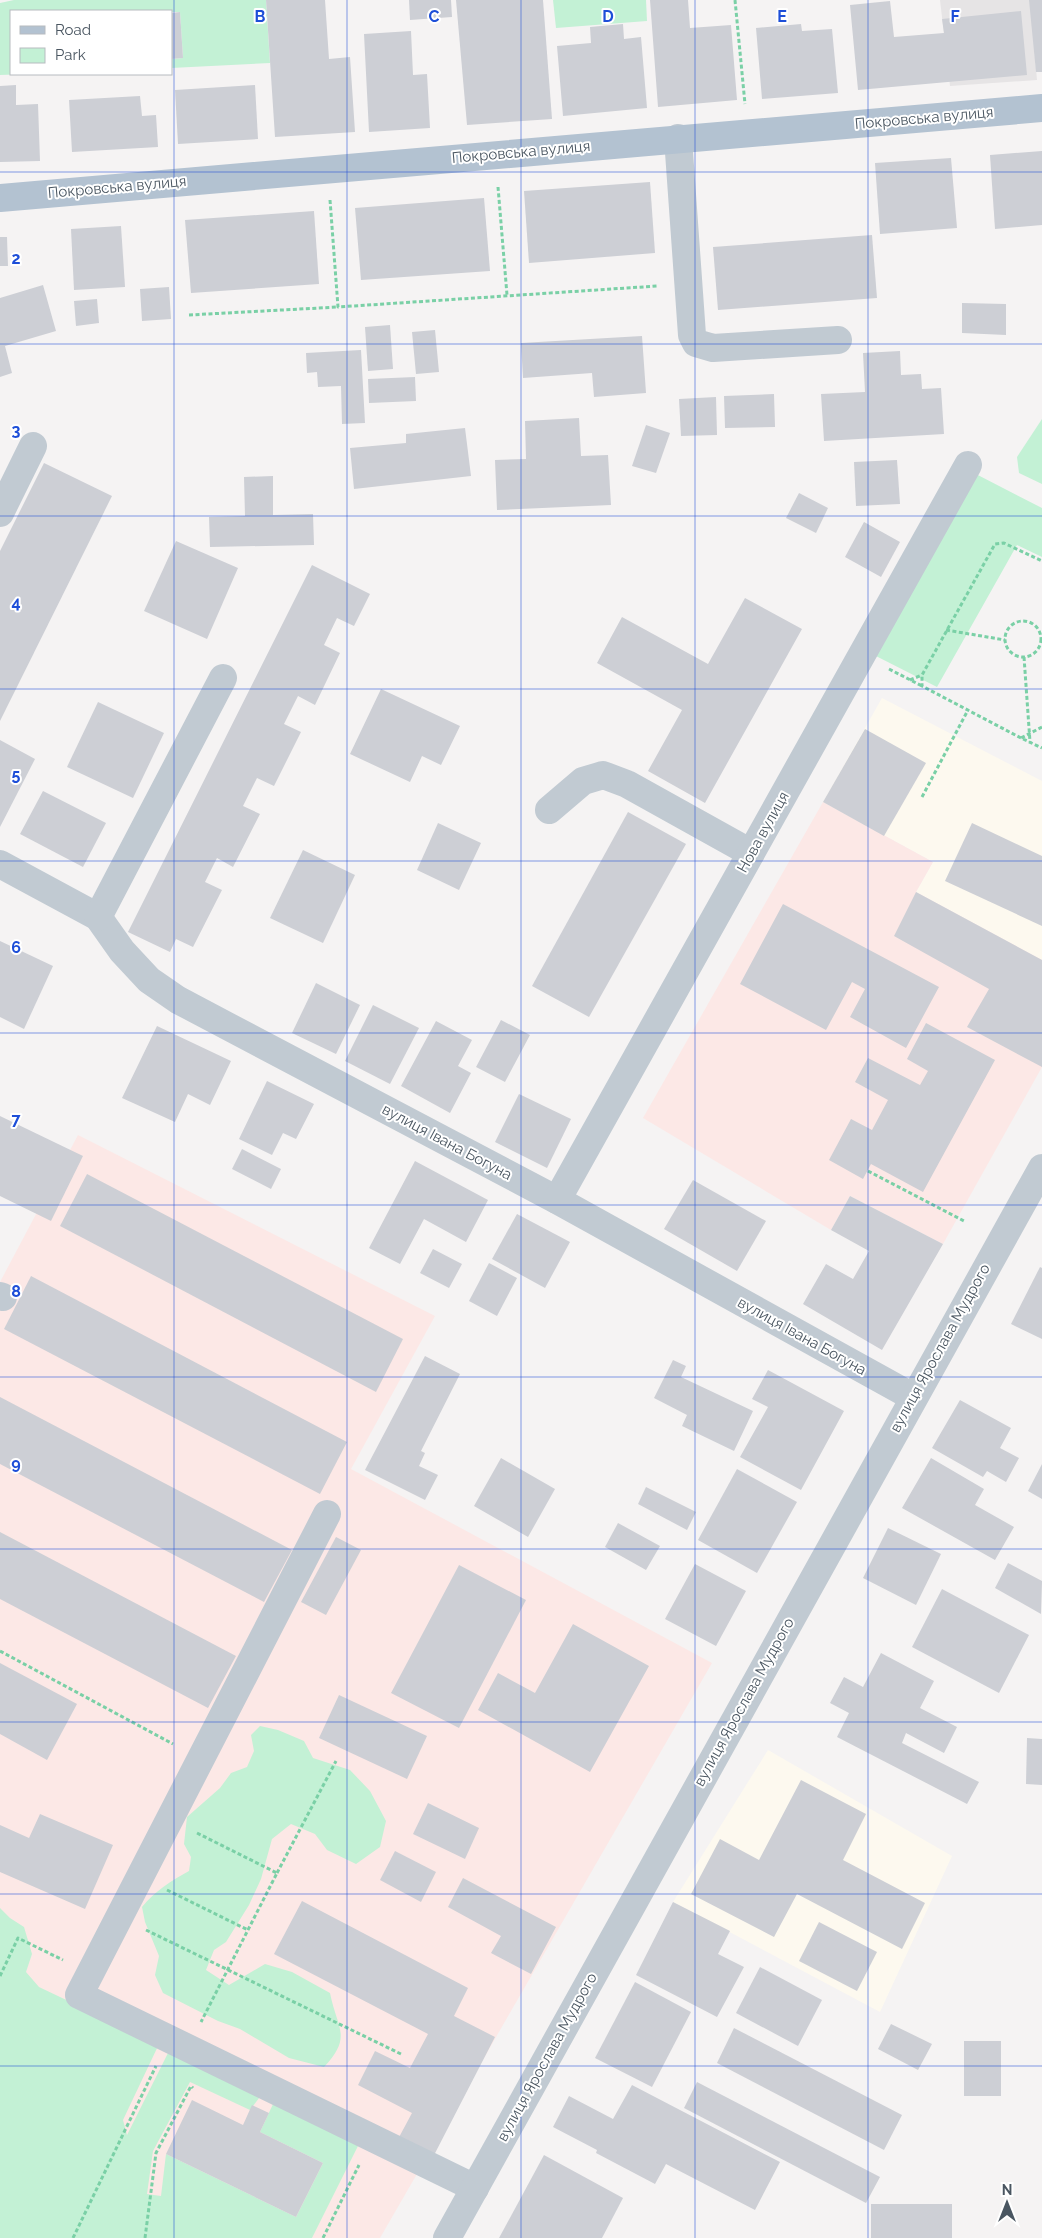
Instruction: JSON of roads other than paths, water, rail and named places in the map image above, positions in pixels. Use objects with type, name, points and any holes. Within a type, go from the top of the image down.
[{"type":"main road","name":"Покровська вулиця","points":[[0,198],[1042,108]]},
{"type":"street","points":[[678,138],[692,326],[696,343],[713,348],[838,340]]},
{"type":"street","points":[[0,513],[33,446]]},
{"type":"street","name":"Нова вулиця","points":[[557,1200],[968,464]]},
{"type":"street","points":[[98,917],[223,678]]},
{"type":"street","points":[[549,810],[583,781],[603,775],[627,784],[751,853]]},
{"type":"street","name":"вулиця Івана Богуна","points":[[0,864],[98,917],[122,951],[149,980],[178,1000],[557,1200],[913,1397]]},
{"type":"street","name":"вулиця Ярослава Мудрого","points":[[447,2238],[1042,1168]]},
{"type":"street","points":[[327,1514],[79,1994],[475,2188]]}]
